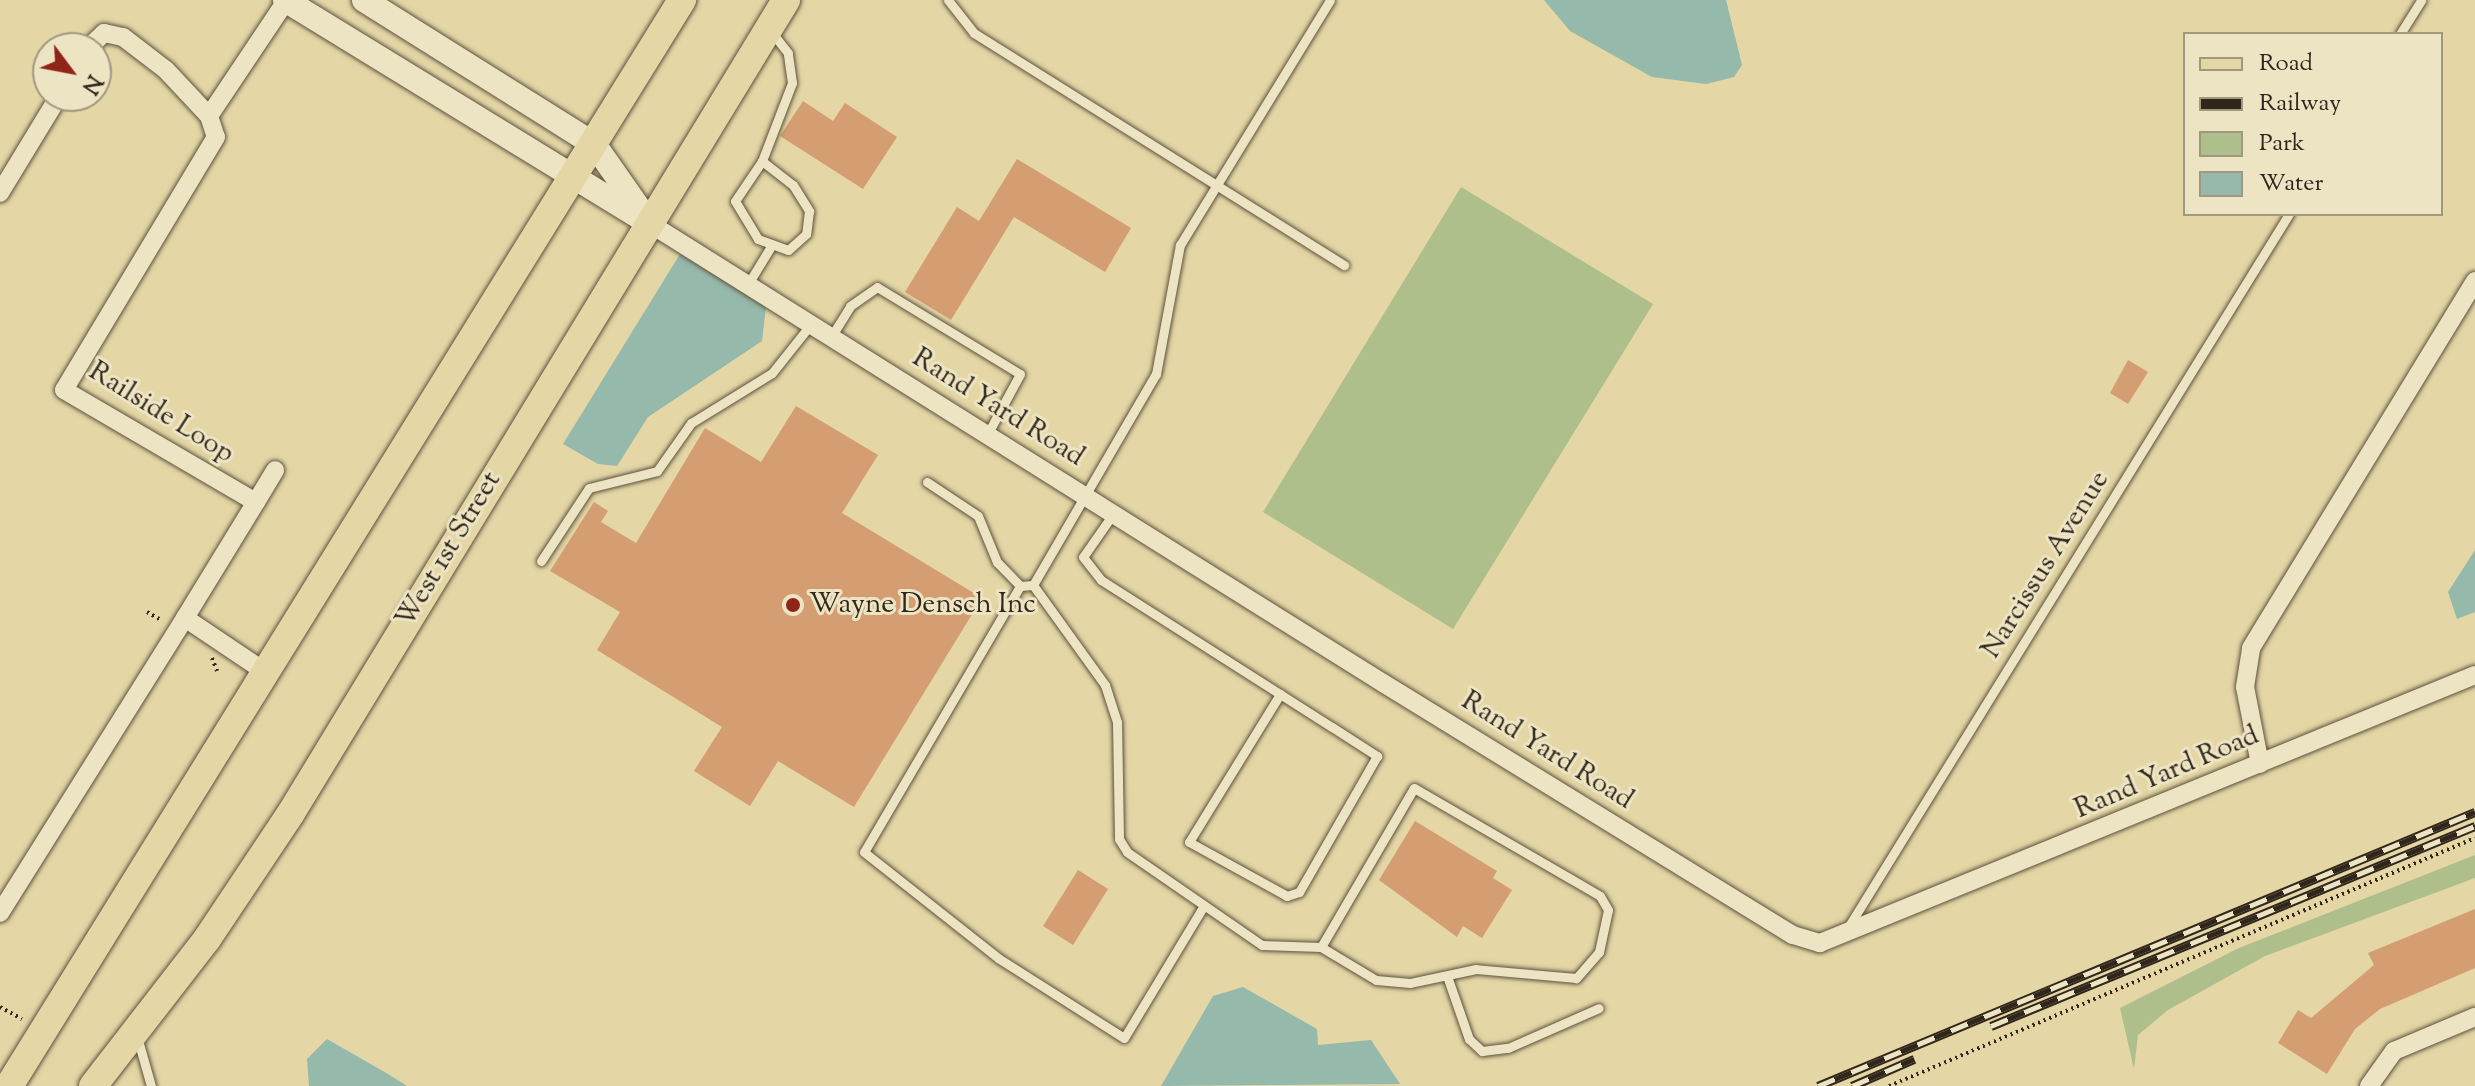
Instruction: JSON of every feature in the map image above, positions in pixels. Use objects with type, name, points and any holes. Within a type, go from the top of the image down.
[{"type":"main road","points":[[285,0],[649,223]]},
{"type":"main road","points":[[364,0],[594,144],[649,223]]},
{"type":"main road","points":[[9,1086],[682,0]]},
{"type":"main road","name":"West 1st Street","points":[[93,1086],[136,1032],[291,813],[786,0]]},
{"type":"street","points":[[112,35],[123,37],[209,116],[285,0]]},
{"type":"street","points":[[0,193],[49,112]]},
{"type":"street","name":"Railside Loop","points":[[209,116],[216,137],[64,390],[256,502]]},
{"type":"street","name":"Rand Yard Road","points":[[649,223],[1793,935],[1820,943],[1841,939],[2475,675]]},
{"type":"street","points":[[2260,764],[2245,687],[2251,648],[2475,281]]},
{"type":"street","points":[[0,913],[275,470]]},
{"type":"street","points":[[185,618],[267,673]]},
{"type":"street","points":[[2369,1086],[2394,1051],[2475,1017]]},
{"type":"lane","points":[[948,0],[974,33],[1344,265]]},
{"type":"lane","points":[[1033,585],[1080,493],[1156,374],[1180,245],[1330,0]]},
{"type":"lane","points":[[2401,32],[2421,0]]},
{"type":"lane","points":[[769,28],[788,53],[792,83],[762,161],[735,201],[770,248]]},
{"type":"lane","points":[[762,161],[793,185],[809,211],[796,247],[770,248]]},
{"type":"lane","name":"Narcissus Avenue","points":[[1841,939],[2288,216]]},
{"type":"lane","points":[[748,284],[770,248]]},
{"type":"lane","points":[[831,337],[850,306],[877,287],[1020,374],[987,435]]},
{"type":"lane","points":[[541,561],[589,488],[657,471],[691,423],[772,373],[811,324]]},
{"type":"lane","points":[[927,482],[985,523],[997,562],[1020,586]]},
{"type":"lane","points":[[1113,514],[1083,557],[1101,580],[1280,694],[1377,756],[1299,892],[1287,896],[1189,842],[1280,694]]},
{"type":"lane","points":[[1020,586],[1033,585]]},
{"type":"lane","points":[[1033,585],[1105,685],[1117,722],[1119,839],[1203,907],[1262,945],[1321,947],[1376,980],[1447,976],[1476,969],[1548,981],[1576,978],[1599,952],[1608,910],[1600,896],[1414,788],[1321,947]]},
{"type":"lane","points":[[1020,586],[864,852],[998,958],[1124,1038],[1203,907]]},
{"type":"lane","points":[[1447,976],[1469,1039],[1482,1051],[1508,1048],[1599,1008]]},
{"type":"lane","points":[[136,1032],[151,1086]]},
{"type":"path","points":[[1889,1086],[2475,838]]},
{"type":"green space","points":[[1461,187],[1653,304],[1453,629],[1263,512]]},
{"type":"green space","points":[[2475,855],[2475,878],[2265,956],[2168,1010],[2138,1035],[2134,1069],[2120,1008],[2239,948]]},
{"type":"water","points":[[1544,0],[1726,0],[1742,65],[1734,77],[1706,84],[1652,77],[1570,31]]},
{"type":"water","points":[[680,254],[766,307],[762,341],[648,417],[617,466],[598,464],[563,444]]},
{"type":"water","points":[[2475,550],[2475,612],[2457,619],[2448,592]]},
{"type":"water","points":[[1243,987],[1317,1029],[1318,1045],[1371,1040],[1400,1084],[1161,1086],[1213,996]]},
{"type":"water","points":[[327,1039],[407,1086],[309,1086],[307,1059]]},
{"type":"building","points":[[803,101],[833,121],[845,103],[897,137],[863,189],[780,136]]},
{"type":"building","points":[[1017,159],[1131,228],[1105,272],[1014,217],[951,320],[905,292],[957,207],[979,221]]},
{"type":"building","points":[[2128,360],[2148,372],[2128,404],[2110,393]]},
{"type":"building","name":"Wayne Densch Inc","points":[[796,406],[878,455],[842,513],[982,598],[854,807],[778,761],[750,806],[694,771],[722,727],[597,650],[620,612],[550,571],[594,502],[608,511],[601,522],[636,543],[705,428],[761,462]]},
{"type":"building","points":[[1415,821],[1497,871],[1493,878],[1512,890],[1482,938],[1463,926],[1457,937],[1379,880]]},
{"type":"building","points":[[1078,870],[1108,889],[1073,945],[1043,926]]},
{"type":"building","points":[[2475,909],[2475,968],[2380,1009],[2355,1029],[2327,1074],[2278,1043],[2298,1010],[2311,1018],[2374,965],[2368,953]]},
{"type":"railway","points":[[1818,1086],[2475,812]]},
{"type":"railway","points":[[1991,1026],[2475,826]]},
{"type":"railway","points":[[1852,1086],[1914,1059]]},
{"type":"place","name":"Wayne Densch Inc","points":[[793,605]]}]
